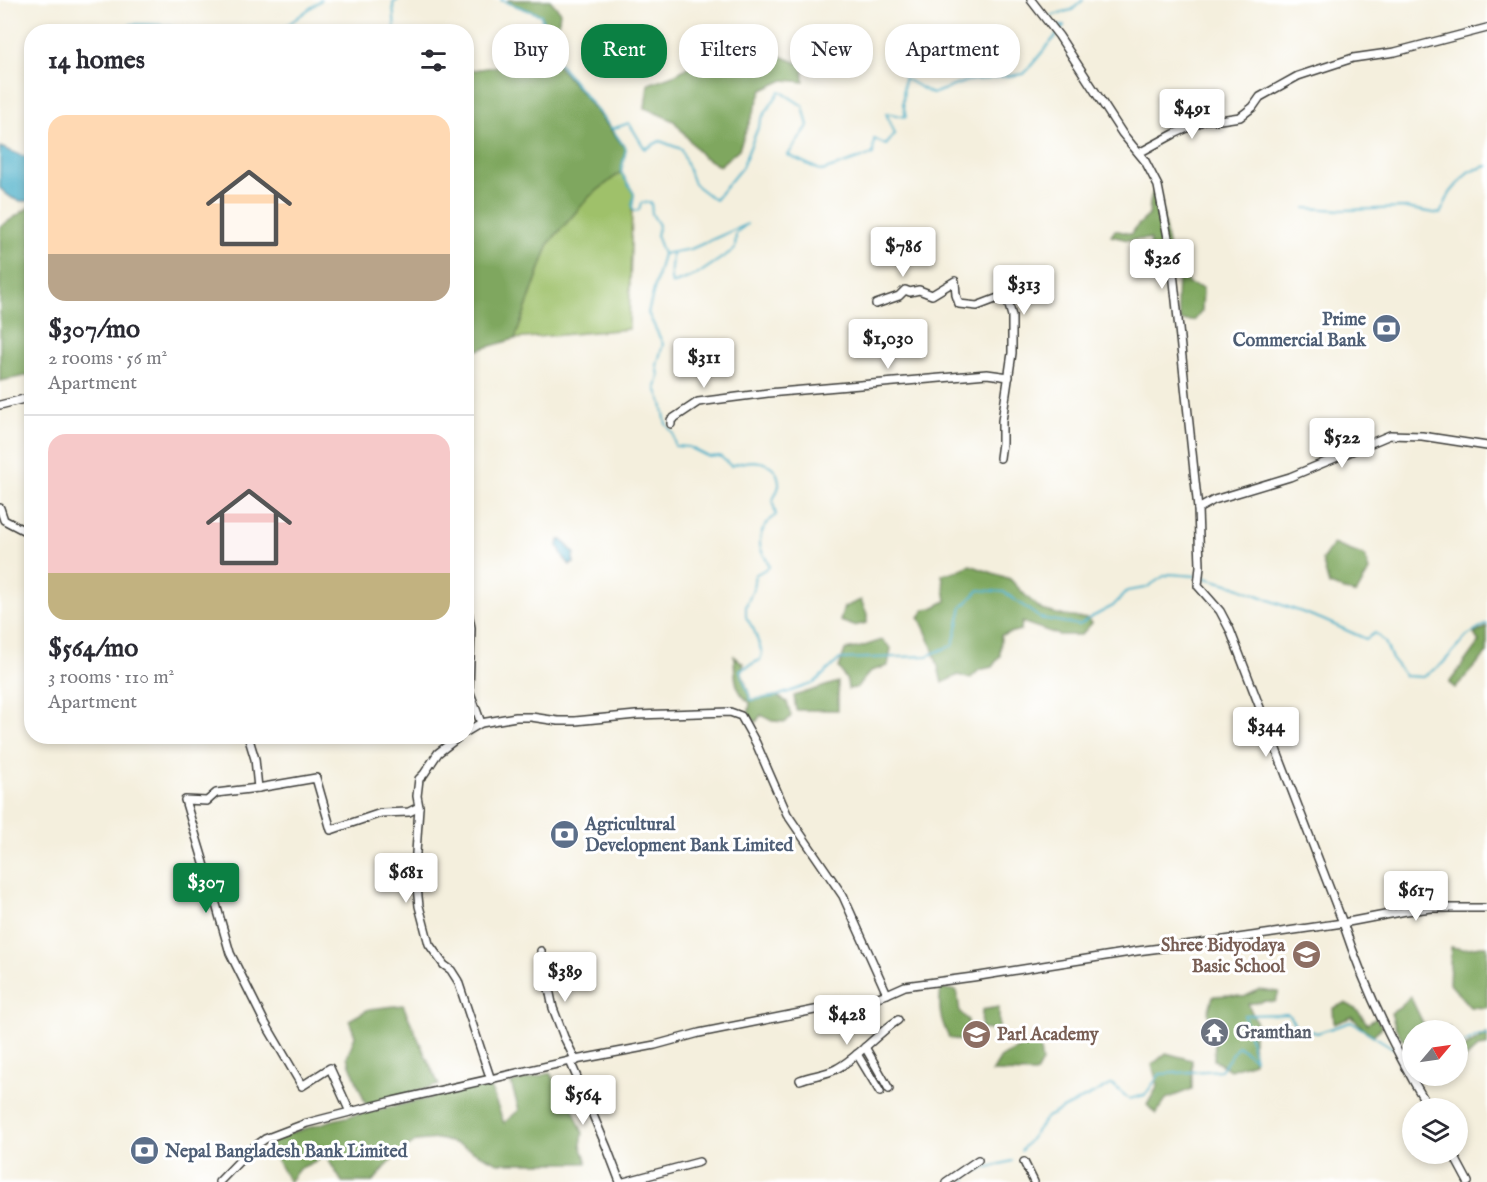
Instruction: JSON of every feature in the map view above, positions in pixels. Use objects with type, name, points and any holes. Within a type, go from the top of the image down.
[{"type":"street","points":[[1031,0],[1057,34],[1122,133],[1139,153],[1158,186],[1171,253],[1198,509],[1200,566],[1198,586],[1220,611],[1230,630],[1354,953],[1392,1040],[1423,1098]]},
{"type":"street","points":[[1139,153],[1205,120],[1240,117],[1253,107],[1260,97],[1298,76],[1353,58],[1395,52],[1487,28]]},
{"type":"street","points":[[876,304],[899,296],[905,290],[910,292],[920,290],[932,295],[955,281],[959,304],[977,306],[1006,295],[1012,316],[1012,353],[1002,421],[1000,458]]},
{"type":"street","points":[[671,424],[671,420],[698,402],[768,393],[987,374],[1009,377]]},
{"type":"street","points":[[0,405],[24,399]]},
{"type":"street","points":[[1198,509],[1214,501],[1290,477],[1390,435],[1422,436],[1487,446]]},
{"type":"street","points":[[0,508],[3,520],[24,530]]},
{"type":"street","points":[[474,704],[481,723]]},
{"type":"street","points":[[474,727],[481,723],[521,717],[575,721],[636,715],[730,712],[741,716],[756,743],[787,814],[843,896],[887,994]]},
{"type":"street","points":[[250,744],[255,759],[258,788]]},
{"type":"street","points":[[450,744],[438,753],[419,779],[415,868],[420,915],[433,951],[458,981],[491,1080]]},
{"type":"street","points":[[350,1113],[330,1068],[302,1086],[264,1021],[230,953],[184,800],[207,801],[216,793],[316,778],[331,830],[381,813],[409,812],[419,807]]},
{"type":"street","points":[[219,1182],[250,1150],[265,1139],[307,1123],[393,1101],[655,1045],[709,1030],[887,994],[905,986],[1343,923],[1406,911],[1432,908],[1487,908]]},
{"type":"street","points":[[541,951],[553,1008],[622,1182],[699,1162]]},
{"type":"street","points":[[800,1080],[835,1070],[857,1054],[885,1028],[898,1020]]},
{"type":"street","points":[[865,1047],[890,1089]]},
{"type":"street","points":[[857,1054],[880,1092]]},
{"type":"street","points":[[946,1182],[978,1160]]},
{"type":"street","points":[[1024,1162],[1034,1182]]},
{"type":"street","points":[[1458,1164],[1468,1182]]},
{"type":"green space","points":[[508,0],[550,0],[560,11],[559,24],[543,24],[541,15],[507,2]]},
{"type":"green space","points":[[778,55],[790,60],[790,78],[804,78],[804,82],[784,80],[762,90],[739,149],[719,166],[702,156],[674,121],[645,108],[648,84],[679,72],[679,78],[778,78]]},
{"type":"green space","points":[[492,67],[492,78],[568,78],[626,149],[621,172],[589,197],[549,243],[515,339],[474,351],[474,70]]},
{"type":"green space","points":[[621,172],[634,194],[629,329],[515,339],[549,243],[589,197]]},
{"type":"green space","points":[[1158,186],[1172,268],[1154,271],[1150,239],[1128,240],[1111,236],[1115,230],[1131,234],[1149,215],[1151,196]]},
{"type":"green space","points":[[24,211],[24,376],[0,381],[0,227]]},
{"type":"green space","points":[[1178,276],[1186,276],[1188,284],[1203,288],[1202,311],[1194,321],[1181,321],[1177,302]]},
{"type":"green space","points":[[1333,544],[1365,556],[1369,571],[1356,594],[1329,585],[1322,560]]},
{"type":"green space","points":[[970,565],[1010,579],[1042,610],[1088,619],[1092,623],[1081,635],[1059,635],[1022,622],[1021,630],[1001,635],[1000,656],[992,667],[979,670],[970,679],[958,675],[942,683],[933,649],[919,617],[925,609],[946,601],[942,574]]},
{"type":"green space","points":[[861,600],[867,614],[867,623],[854,626],[840,621],[844,607]]},
{"type":"green space","points":[[1487,627],[1487,653],[1455,688],[1449,683],[1479,642],[1474,634]]},
{"type":"green space","points":[[882,640],[891,648],[888,666],[871,671],[856,688],[848,689],[847,681],[839,668],[845,650]]},
{"type":"green space","points":[[734,656],[744,664],[741,670],[751,700],[777,696],[787,702],[791,716],[786,722],[772,721],[761,715],[756,722],[748,715],[750,703],[738,688]]},
{"type":"green space","points":[[838,682],[838,710],[796,710],[794,696]]},
{"type":"green space","points":[[1487,946],[1487,1008],[1470,1007],[1449,983],[1451,947],[1462,949]]},
{"type":"green space","points":[[941,988],[957,991],[960,1012],[968,1020],[969,1042],[949,1038],[940,1014]]},
{"type":"green space","points":[[1258,990],[1279,992],[1275,1002],[1248,1004],[1256,1021],[1253,1038],[1254,1062],[1230,1070],[1214,1060],[1215,1039],[1208,1013],[1213,996],[1244,997]]},
{"type":"green space","points":[[1410,996],[1422,1020],[1402,1020],[1402,1037],[1391,1013],[1401,1007]]},
{"type":"green space","points":[[1345,1003],[1358,1011],[1367,1024],[1376,1018],[1382,1027],[1373,1035],[1363,1029],[1352,1017],[1334,1024],[1333,1008]]},
{"type":"green space","points":[[403,1005],[439,1085],[366,1105],[347,1057],[355,1036],[349,1020],[369,1009]]},
{"type":"green space","points":[[999,1007],[999,1031],[981,1029],[982,1010]]},
{"type":"green space","points":[[1487,1033],[1487,1046],[1478,1047],[1468,1056],[1468,1045]]},
{"type":"green space","points":[[1039,1043],[1042,1062],[1036,1073],[992,1072],[1001,1057],[1023,1046]]},
{"type":"green space","points":[[1166,1053],[1192,1060],[1192,1089],[1166,1099],[1156,1114],[1147,1105],[1158,1086],[1152,1065]]},
{"type":"green space","points":[[550,1073],[574,1111],[583,1133],[581,1145],[587,1163],[498,1163],[458,1144],[438,1139],[417,1141],[394,1157],[373,1182],[342,1182],[326,1156],[299,1169],[289,1182],[266,1141],[333,1120],[426,1099],[460,1088],[489,1084],[504,1123],[519,1110],[511,1083]]},
{"type":"water","points":[[0,147],[24,156],[24,201],[14,199],[0,188]]},
{"type":"water","points":[[559,540],[562,540],[575,554],[574,563],[570,565],[564,558],[558,546]]},
{"type":"waterway","points":[[289,24],[321,0]]},
{"type":"waterway","points":[[394,24],[393,3],[398,0]]},
{"type":"waterway","points":[[501,0],[541,15],[553,56],[612,129],[629,123],[645,149],[660,141],[681,149],[694,184],[715,200],[742,167],[762,118],[780,91],[803,106],[808,126],[788,155],[822,171],[873,154],[874,139],[886,145],[895,134],[886,113],[906,117],[903,103],[904,78],[932,94],[967,81],[1024,74],[1064,26],[1056,26]]},
{"type":"waterway","points":[[1051,16],[1072,10],[1083,0]]},
{"type":"waterway","points":[[612,129],[626,149],[621,172],[634,194],[632,207],[634,211],[639,210],[641,203],[651,202],[652,214],[659,225],[656,235],[663,254],[648,313],[663,344],[657,365],[659,375],[656,388],[666,424],[673,433],[675,446],[689,447],[709,457],[720,456],[731,466],[746,462],[761,462],[773,468],[777,475],[779,485],[773,501],[776,515],[768,522],[760,537],[761,549],[769,567],[755,575],[753,589],[746,606],[746,617],[754,630],[762,653],[760,660],[740,670],[751,700],[777,696],[814,683],[840,659],[927,656],[953,645],[962,607],[979,590],[1004,592],[1040,618],[1079,625],[1113,606],[1127,591],[1146,588],[1170,574],[1196,576]]},
{"type":"waterway","points":[[1305,208],[1343,210],[1406,208],[1440,214],[1450,193],[1468,172],[1487,166]]},
{"type":"waterway","points":[[672,253],[672,284],[698,274],[735,249],[736,233],[747,224]]},
{"type":"waterway","points":[[663,254],[691,249],[745,225]]},
{"type":"waterway","points":[[1202,577],[1235,586],[1366,639],[1375,633],[1385,642],[1392,659],[1405,676],[1423,677],[1442,664],[1467,636],[1487,624]]},
{"type":"waterway","points":[[1021,1151],[1047,1117],[1112,1084],[1129,1099],[1145,1095],[1160,1074],[1221,1070],[1238,1046],[1255,1059],[1244,1015],[1288,1014],[1296,1026],[1317,1033],[1351,1022],[1393,1048]]},
{"type":"waterway","points":[[1468,1041],[1477,1036],[1487,1035]]},
{"type":"waterway","points":[[966,1182],[966,1173],[1012,1161]]},
{"type":"place","name":"Prime Commercial Bank","points":[[1387,329]]},
{"type":"place","name":"Agricultural Development Bank Limited","points":[[564,834]]},
{"type":"place","name":"Shree Bidyodaya Basic School","points":[[1306,955]]},
{"type":"place","name":"Gramthan","points":[[1215,1032]]},
{"type":"place","name":"Parl Academy","points":[[976,1034]]},
{"type":"place","name":"Nepal Bangladesh Bank Limited","points":[[144,1151]]}]
